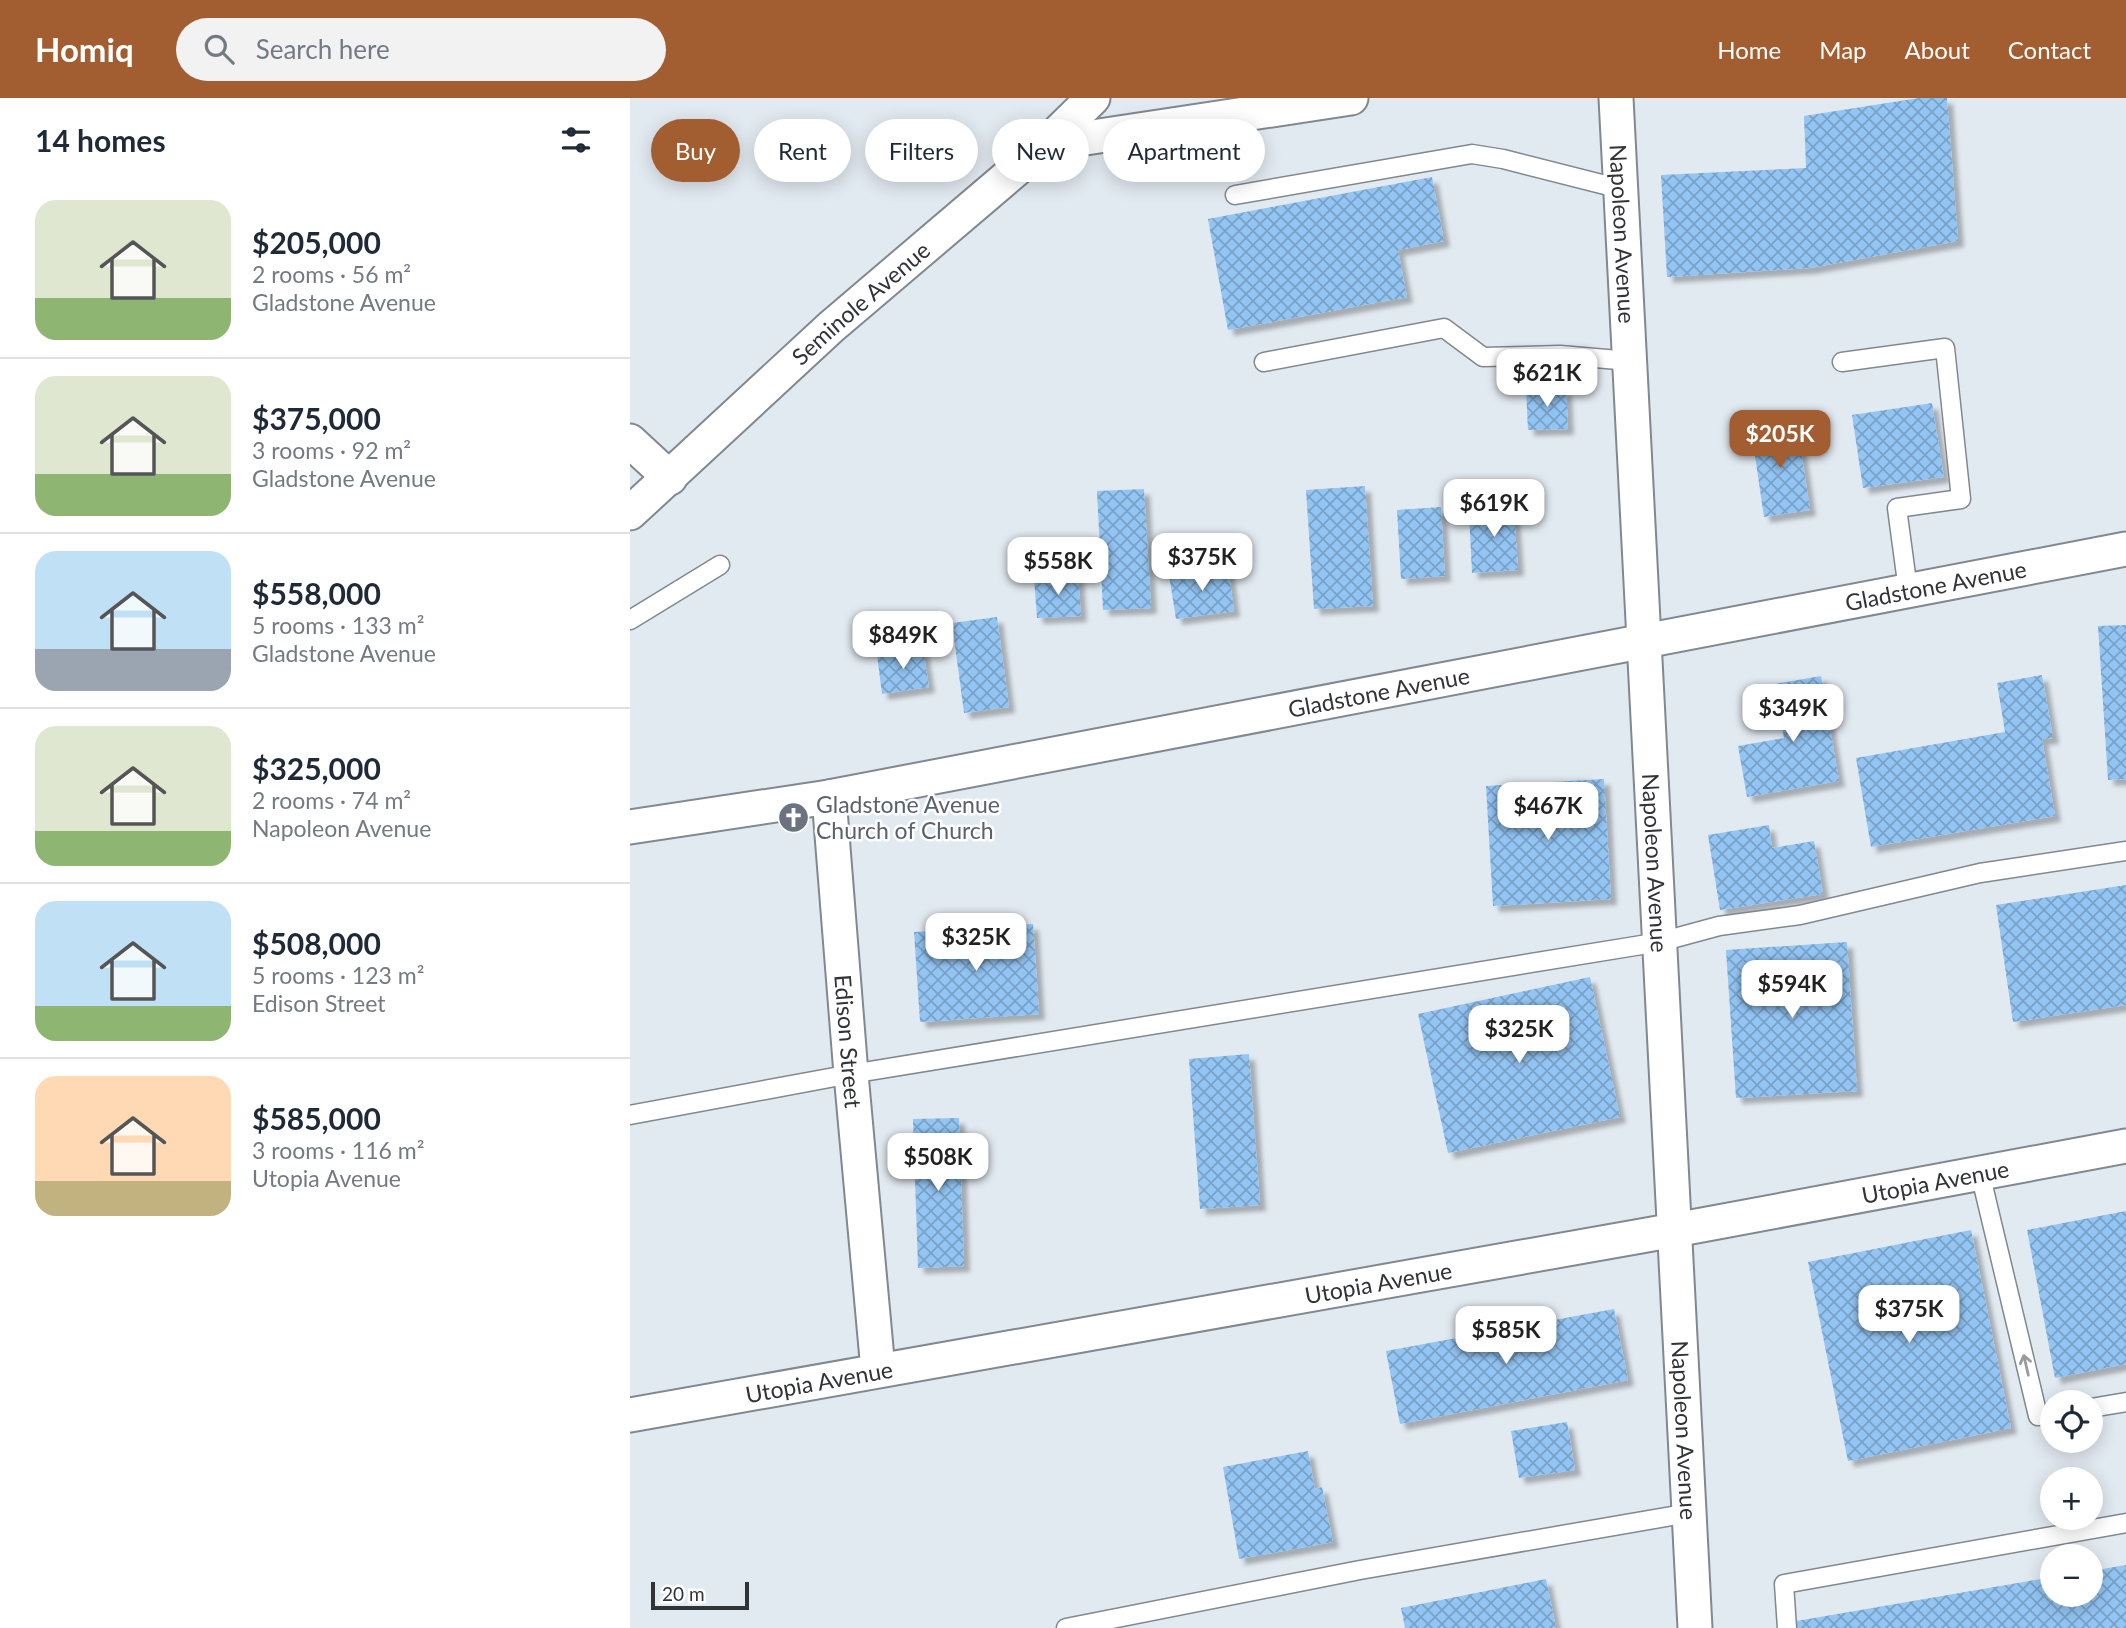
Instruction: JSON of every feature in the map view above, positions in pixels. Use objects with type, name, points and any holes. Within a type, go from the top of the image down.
[{"type":"street","name":"Seminole Avenue","points":[[1072,119],[1093,98]]},
{"type":"street","points":[[1089,138],[1351,98]]},
{"type":"street","name":"Napoleon Avenue","points":[[1616,98],[1695,1628]]},
{"type":"street","name":"Seminole Avenue","points":[[630,513],[831,327],[1001,182]]},
{"type":"street","points":[[630,441],[670,478]]},
{"type":"street","name":"Gladstone Avenue","points":[[630,827],[829,797],[2126,549]]},
{"type":"street","name":"Edison Street","points":[[829,797],[878,1370]]},
{"type":"street","name":"Utopia Avenue","points":[[630,1415],[1675,1230],[2126,1146]]},
{"type":"lane","points":[[1235,195],[1472,154],[1503,159],[1621,189]]},
{"type":"lane","points":[[1264,362],[1444,328],[1483,357],[1560,355],[1630,361]]},
{"type":"lane","points":[[1842,362],[1945,348],[1961,499],[1896,509],[1908,590]]},
{"type":"lane","points":[[630,620],[720,565]]},
{"type":"lane","points":[[630,1115],[851,1074],[1660,942],[1719,926],[1800,915],[1980,873],[2126,851]]},
{"type":"lane","points":[[1980,1173],[2040,1416]]},
{"type":"lane","points":[[2103,1406],[2126,1402]]},
{"type":"lane","points":[[1066,1628],[1360,1570],[1689,1513]]},
{"type":"lane","points":[[1787,1628],[1784,1584],[2126,1523]]},
{"type":"building","points":[[1919,98],[1947,98],[1958,241],[1810,268],[1667,277],[1661,175],[1806,168],[1804,116]]},
{"type":"building","points":[[1432,177],[1444,241],[1398,250],[1407,297],[1228,330],[1208,219]]},
{"type":"building","points":[[1566,389],[1568,429],[1528,430],[1526,390]]},
{"type":"building","points":[[1932,403],[1944,477],[1863,488],[1852,415]]},
{"type":"building","points":[[1797,423],[1810,510],[1764,517],[1751,429]]},
{"type":"building","points":[[1365,486],[1373,606],[1314,609],[1306,490]]},
{"type":"building","points":[[1144,489],[1151,608],[1103,610],[1097,491]]},
{"type":"building","points":[[1513,500],[1518,570],[1472,573],[1469,513],[1489,512],[1488,502]]},
{"type":"building","points":[[1441,507],[1445,576],[1401,579],[1397,510]]},
{"type":"building","points":[[1228,567],[1234,611],[1176,619],[1169,575]]},
{"type":"building","points":[[1078,575],[1081,616],[1037,618],[1034,578]]},
{"type":"building","points":[[997,617],[1009,707],[964,713],[952,623]]},
{"type":"building","points":[[2126,625],[2126,779],[2108,780],[2098,626]]},
{"type":"building","points":[[923,649],[929,687],[882,694],[877,655]]},
{"type":"building","points":[[2042,675],[2053,738],[2042,739],[2055,816],[1871,847],[1856,758],[2005,732],[1997,683]]},
{"type":"building","points":[[1821,676],[1839,781],[1747,797],[1738,746],[1784,738],[1775,684]]},
{"type":"building","points":[[1604,779],[1611,899],[1493,906],[1486,786]]},
{"type":"building","points":[[1769,825],[1772,848],[1814,841],[1823,894],[1720,910],[1708,835]]},
{"type":"building","points":[[2126,885],[2126,1005],[2013,1022],[1996,905]]},
{"type":"building","points":[[1033,924],[1039,1014],[920,1022],[914,932]]},
{"type":"building","points":[[1847,942],[1857,1091],[1736,1098],[1726,950]]},
{"type":"building","points":[[1590,977],[1620,1117],[1448,1153],[1418,1014]]},
{"type":"building","points":[[1249,1054],[1260,1205],[1200,1209],[1189,1059]]},
{"type":"building","points":[[959,1118],[964,1266],[918,1268],[913,1119]]},
{"type":"building","points":[[2126,1211],[2126,1364],[2055,1378],[2027,1230]]},
{"type":"building","points":[[1971,1230],[2011,1428],[1848,1461],[1808,1262]]},
{"type":"building","points":[[1614,1309],[1628,1380],[1400,1424],[1386,1351]]},
{"type":"building","points":[[1567,1422],[1575,1470],[1519,1478],[1511,1431]]},
{"type":"building","points":[[1308,1451],[1315,1489],[1322,1487],[1333,1542],[1239,1559],[1223,1467]]},
{"type":"building","points":[[2126,1565],[2126,1628],[1787,1628],[1785,1623],[2040,1579],[2040,1607],[2103,1607],[2103,1569]]},
{"type":"building","points":[[1546,1579],[1556,1628],[1405,1628],[1401,1608]]},
{"type":"place","name":"Gladstone Avenue Church of Church","points":[[793,817]]}]
